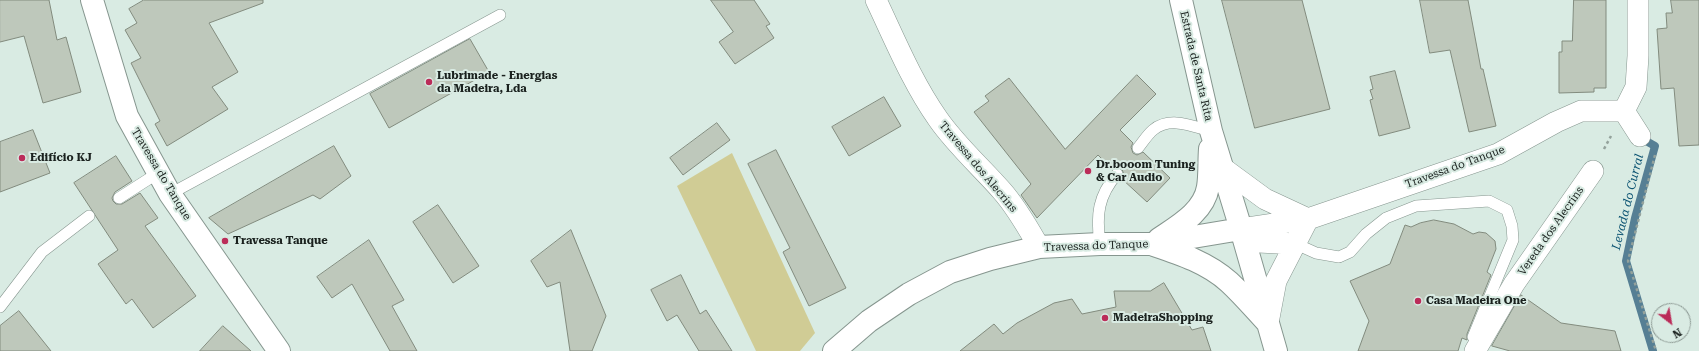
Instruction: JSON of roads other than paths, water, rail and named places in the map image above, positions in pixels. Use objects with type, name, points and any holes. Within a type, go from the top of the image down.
[{"type":"street","name":"Travessa do Tanque","points":[[92,0],[127,116],[170,194],[279,351]]},
{"type":"street","name":"Travessa dos Alecrins","points":[[876,0],[910,73],[936,117],[952,138],[1003,192],[1023,220],[1038,247]]},
{"type":"street","name":"Estrada de Santa Rita","points":[[1181,0],[1220,166],[1241,230],[1276,351]]},
{"type":"street","points":[[1638,0],[1638,56],[1636,86],[1624,111],[1640,136]]},
{"type":"street","name":"Travessa do Tanque","points":[[834,351],[879,313],[909,294],[950,272],[990,259],[1038,247],[1100,244],[1151,244],[1308,219],[1498,154],[1556,122],[1581,111],[1624,111]]},
{"type":"street","name":"Estrada de Santa Rita","points":[[1151,244],[1186,221],[1200,205],[1208,188],[1211,131]]},
{"type":"street","points":[[1220,166],[1265,199],[1308,219],[1276,281],[1268,323]]},
{"type":"street","name":"Vereda dos Alecrins","points":[[1475,351],[1514,284],[1593,171]]},
{"type":"street","points":[[1241,230],[1259,242],[1296,244]]},
{"type":"street","points":[[1151,244],[1186,256],[1205,265],[1229,282],[1268,323]]},
{"type":"lane","points":[[170,194],[500,15]]},
{"type":"lane","points":[[1138,148],[1152,130],[1167,122],[1185,124],[1211,131]]},
{"type":"lane","points":[[119,198],[158,172]]},
{"type":"lane","points":[[1100,244],[1097,225],[1100,200],[1107,185],[1117,174]]},
{"type":"lane","points":[[1296,244],[1316,253],[1339,257],[1350,252],[1366,234],[1386,218],[1416,206],[1489,201],[1507,210],[1512,226],[1513,240],[1468,351]]},
{"type":"lane","points":[[0,307],[42,252],[89,216]]},
{"type":"waterway","name":"Levada do Curral","points":[[1639,137],[1655,146],[1635,218],[1626,261],[1653,351]]},
{"type":"place","name":"Lubrimade - Energias da Madeira, Lda","points":[[429,82]]},
{"type":"place","name":"Edifício KJ","points":[[22,158]]},
{"type":"place","name":"Dr.booom Tuning & Car Audio","points":[[1088,171]]},
{"type":"place","name":"Travessa Tanque","points":[[225,241]]},
{"type":"place","name":"Casa Madeira One","points":[[1418,301]]},
{"type":"place","name":"MadeiraShopping","points":[[1105,318]]}]
